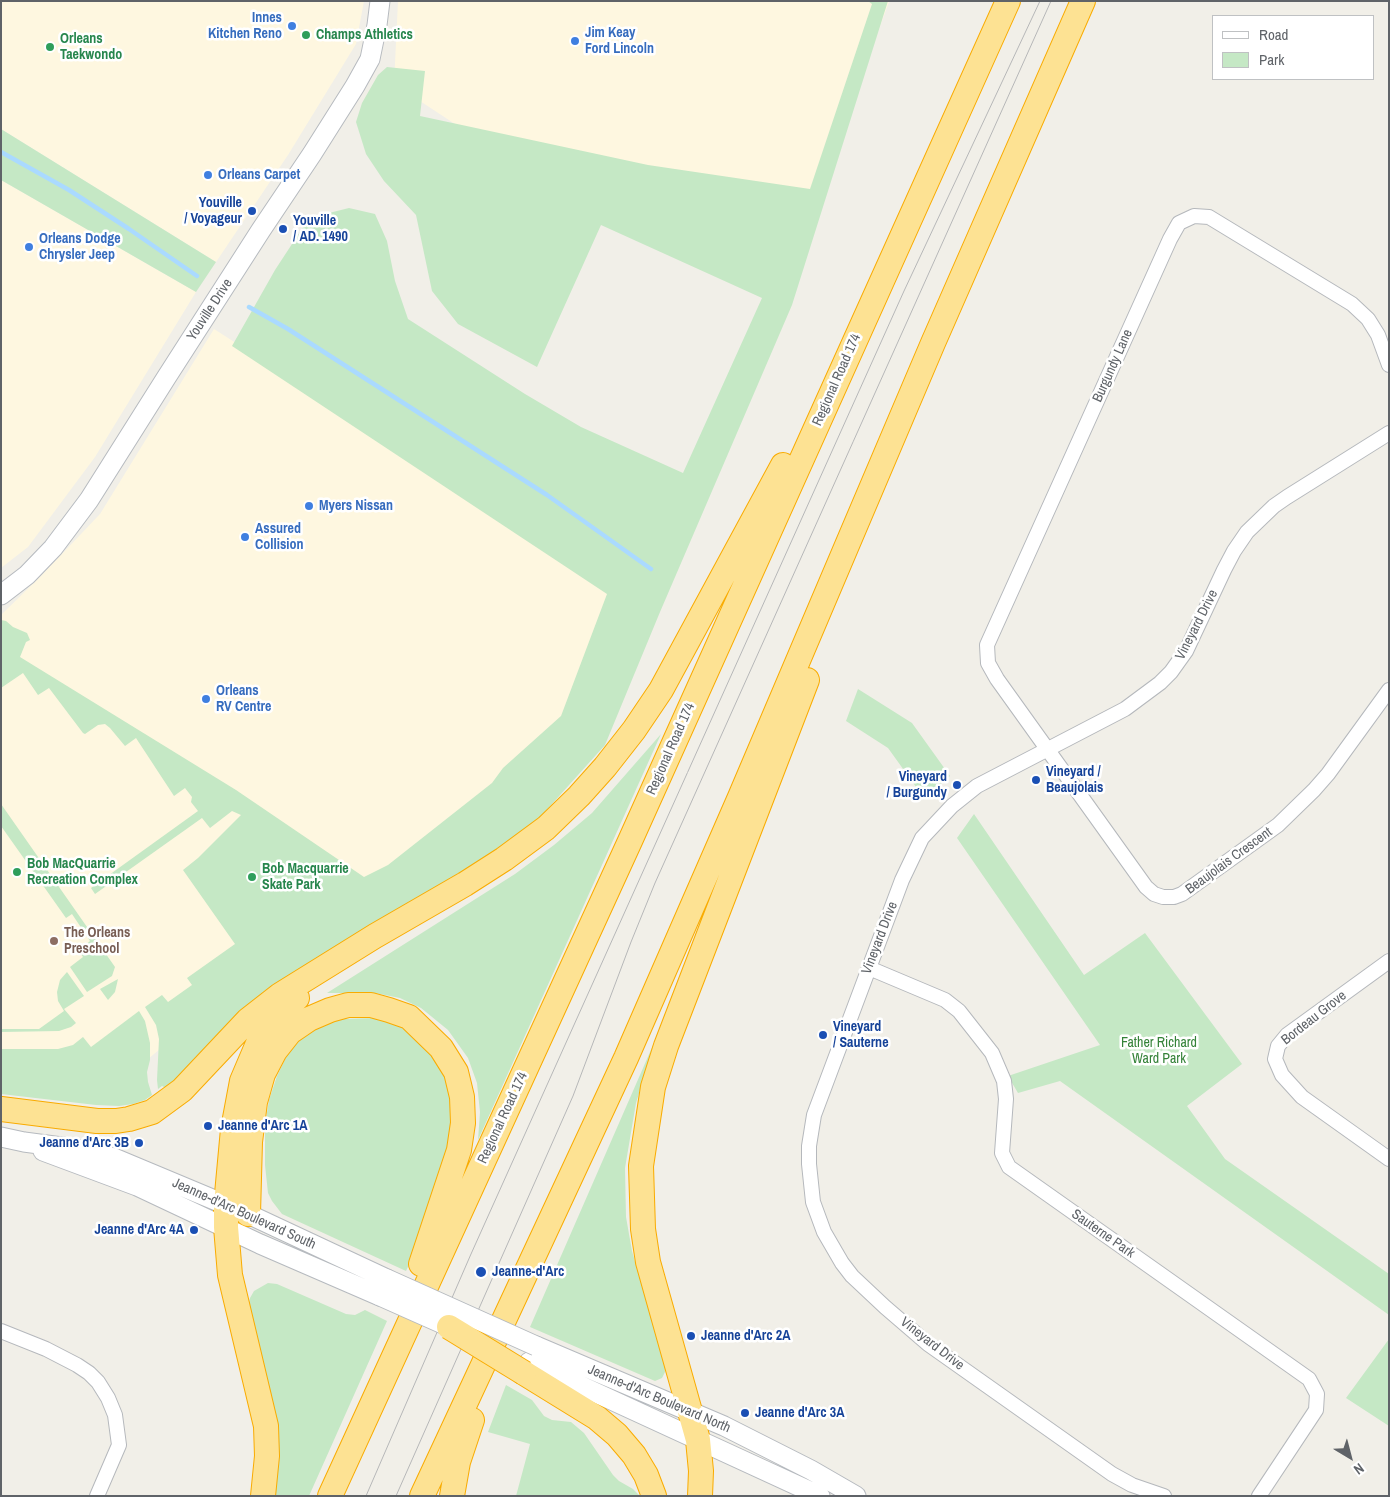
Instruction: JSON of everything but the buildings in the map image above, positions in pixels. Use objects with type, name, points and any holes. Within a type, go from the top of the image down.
[{"type":"highway","name":"Regional Road 174","points":[[329,1496],[630,841],[1008,1]]},
{"type":"highway","points":[[422,1496],[587,1141],[740,797],[932,343],[1083,1]]},
{"type":"highway","points":[[700,1496],[702,1471],[698,1440],[654,1288],[648,1262],[644,1229],[641,1166],[653,1088],[686,992],[944,321],[1021,142]]},
{"type":"highway","points":[[1,1109],[106,1121],[129,1120],[152,1112],[182,1090],[248,1020],[280,995],[504,859],[546,828],[605,767],[634,730],[661,690],[872,301]]},
{"type":"highway","points":[[262,1496],[267,1456],[266,1426],[230,1275],[226,1216],[233,1129],[242,1081],[259,1041],[279,1014],[340,958]]},
{"type":"highway","points":[[248,1214],[250,1142],[255,1102],[263,1074],[275,1051],[290,1032],[309,1019],[330,1010],[348,1006],[371,1005],[409,1018],[441,1048],[456,1072],[462,1097],[459,1150],[409,1300],[329,1496]]},
{"type":"highway","points":[[452,1496],[458,1462],[470,1427],[587,1141]]},
{"type":"highway","points":[[453,1319],[529,1360],[617,1435],[634,1455],[646,1474],[654,1496]]},
{"type":"main road","name":"Youville Drive","points":[[1,595],[27,575],[46,555],[89,500],[146,408],[312,154],[355,86],[370,58],[378,25],[380,1]]},
{"type":"main road","name":"Jeanne-d'Arc Boulevard South","points":[[1,1137],[24,1142],[67,1161],[226,1216],[453,1319]]},
{"type":"main road","name":"Jeanne-d'Arc Boulevard South","points":[[226,1216],[248,1214],[383,1288]]},
{"type":"main road","name":"Jeanne-d'Arc Boulevard North","points":[[529,1360],[690,1412],[724,1426],[811,1470],[856,1496]]},
{"type":"main road","name":"Jeanne-d'Arc Boulevard North","points":[[529,1360],[820,1496]]},
{"type":"street","name":"Burgundy Lane","points":[[1048,749],[991,671],[988,663],[987,646],[1170,239],[1179,223],[1194,216],[1209,217],[1352,304],[1368,320],[1378,335],[1389,365]]},
{"type":"street","name":"Vineyard Drive","points":[[1164,1496],[1132,1485],[1112,1474],[928,1344],[884,1307],[852,1276],[832,1248],[824,1232],[814,1202],[809,1164],[814,1115],[902,880],[922,838],[952,806],[977,786],[1125,709],[1160,683],[1171,672],[1186,651],[1224,570],[1247,532],[1280,502],[1389,433]]},
{"type":"street","name":"Beaujolais Crescent","points":[[1048,749],[1146,887],[1154,894],[1163,897],[1174,897],[1182,894],[1278,825],[1328,774],[1389,690]]},
{"type":"street","name":"Bordeau Grove","points":[[1389,961],[1287,1035],[1278,1046],[1275,1059],[1282,1076],[1302,1097],[1389,1159]]},
{"type":"street","name":"Sauterne Park","points":[[869,968],[945,1000],[959,1011],[992,1053],[1004,1081],[1006,1099],[1002,1153],[1009,1167],[1309,1379],[1317,1394],[1316,1410],[1259,1496]]},
{"type":"street","points":[[1,1332],[46,1349],[78,1365],[98,1382],[108,1398],[115,1415],[119,1446],[97,1496]]},
{"type":"shaded area","points":[[1,1],[364,1],[356,44],[288,155],[216,262],[1,129]]},
{"type":"shaded area","name":"Jim Keay Ford Lincoln","points":[[398,1],[889,2],[816,197],[628,169],[487,145],[394,84]]},
{"type":"shaded area","points":[[1,180],[196,292],[95,457],[28,547],[1,568]]},
{"type":"shaded area","points":[[214,329],[624,591],[563,726],[507,782],[248,975],[116,1086],[1,1081],[1,615],[100,514]]},
{"type":"green space","points":[[868,1],[888,1],[792,305],[605,745],[534,824],[486,857],[281,980],[190,1068],[166,1088],[162,1086],[158,1089],[159,1039],[156,1025],[145,1007],[162,995],[168,1002],[192,985],[187,978],[235,944],[183,870],[198,858],[241,815],[232,811],[210,828],[202,818],[95,894],[91,888],[198,811],[191,802],[192,797],[185,788],[174,796],[136,738],[125,746],[105,724],[98,725],[85,734],[83,733],[49,688],[38,695],[23,673],[1,688],[1,620],[27,633],[30,640],[26,642],[20,657],[236,790],[364,877],[388,865],[492,783],[503,768],[561,716],[607,594],[232,346],[275,270],[309,218],[349,208],[375,214],[387,241],[395,281],[408,319],[525,394],[581,427],[683,473],[762,298],[601,225],[537,367],[458,324],[432,291],[416,215],[384,181],[366,154],[356,122],[362,103],[378,75],[387,67],[425,71],[420,116],[648,165],[810,189],[872,4]]},
{"type":"green space","points":[[1,129],[216,262],[196,292],[1,180]]},
{"type":"green space","points":[[858,689],[912,723],[950,776],[924,798],[888,748],[846,721]]},
{"type":"green space","points":[[661,734],[478,1140],[480,1112],[477,1083],[468,1058],[448,1030],[421,1008],[400,998],[375,993],[327,993],[515,874],[554,845],[592,813]]},
{"type":"green space","points":[[1,804],[115,967],[112,976],[87,992],[70,967],[83,957],[79,951],[90,941],[72,914],[66,918],[1,826]]},
{"type":"green space","name":"Father Richard Ward Park","points":[[974,814],[1084,975],[1145,933],[1242,1064],[1187,1106],[1225,1159],[1389,1274],[1389,1315],[1060,1081],[1018,1093],[1008,1076],[1100,1045],[957,838]]},
{"type":"green space","points":[[67,972],[84,996],[64,1009],[76,1023],[59,1031],[1,1032],[1,1029],[39,1029],[64,1011],[58,1001],[57,992],[60,980]]},
{"type":"green space","points":[[118,979],[115,992],[108,1000],[100,989]]},
{"type":"green space","points":[[139,1011],[145,1021],[150,1043],[150,1060],[147,1072],[152,1095],[145,1100],[119,1106],[1,1094],[1,1049],[58,1049],[73,1045],[83,1037],[91,1047]]},
{"type":"green space","points":[[374,1018],[399,1026],[420,1040],[448,1077],[457,1131],[430,1220],[406,1271],[282,1214],[268,1193],[265,1165],[265,1125],[269,1100],[277,1076],[288,1053],[303,1037],[321,1026],[343,1019]]},
{"type":"green space","points":[[657,1036],[636,1103],[625,1168],[626,1217],[632,1251],[665,1365],[665,1372],[662,1378],[655,1381],[530,1327]]},
{"type":"green space","points":[[268,1283],[277,1284],[346,1314],[355,1315],[365,1310],[387,1321],[309,1496],[273,1496],[248,1307],[254,1291]]},
{"type":"green space","points":[[1389,1339],[1389,1426],[1346,1398]]},
{"type":"green space","points":[[506,1385],[532,1400],[544,1416],[552,1420],[571,1422],[584,1433],[613,1475],[640,1496],[516,1496],[530,1444],[488,1432]]},
{"type":"waterway","points":[[1,152],[69,190],[197,276]]},
{"type":"waterway","points":[[249,307],[288,329],[547,495],[651,569]]},
{"type":"tram line","points":[[366,1496],[471,1254],[904,291],[1040,1]]},
{"type":"tram line","points":[[396,1496],[573,1096],[655,883],[1051,1]]},
{"type":"place","name":"Innes Kitchen Reno","points":[[292,26]]},
{"type":"place","name":"Champs Athletics","points":[[306,35]]},
{"type":"place","name":"Jim Keay Ford Lincoln","points":[[575,41]]},
{"type":"place","name":"Orleans Taekwondo","points":[[50,47]]},
{"type":"place","name":"Orleans Carpet","points":[[208,175]]},
{"type":"place","name":"Youville / Voyageur","points":[[252,211]]},
{"type":"place","name":"Youville / AD. 1490","points":[[283,229]]},
{"type":"place","name":"Orleans Dodge Chrysler Jeep","points":[[29,247]]},
{"type":"place","name":"Myers Nissan","points":[[309,506]]},
{"type":"place","name":"Assured Collision","points":[[245,537]]},
{"type":"place","name":"Orleans RV Centre","points":[[206,699]]},
{"type":"place","name":"Vineyard / Beaujolais","points":[[1036,780]]},
{"type":"place","name":"Vineyard / Burgundy","points":[[957,785]]},
{"type":"place","name":"Bob MacQuarrie Recreation Complex","points":[[17,872]]},
{"type":"place","name":"Bob Macquarrie Skate Park","points":[[252,877]]},
{"type":"place","name":"The Orleans Preschool","points":[[54,941]]},
{"type":"place","name":"Vineyard / Sauterne","points":[[823,1035]]},
{"type":"place","name":"Jeanne d'Arc 1A","points":[[208,1126]]},
{"type":"place","name":"Jeanne d'Arc 3B","points":[[139,1143]]},
{"type":"place","name":"Jeanne d'Arc 4A","points":[[194,1230]]},
{"type":"place","name":"Jeanne-d'Arc","points":[[481,1272]]},
{"type":"place","name":"Jeanne d'Arc 2A","points":[[691,1336]]},
{"type":"place","name":"Jeanne d'Arc 3A","points":[[745,1413]]}]
